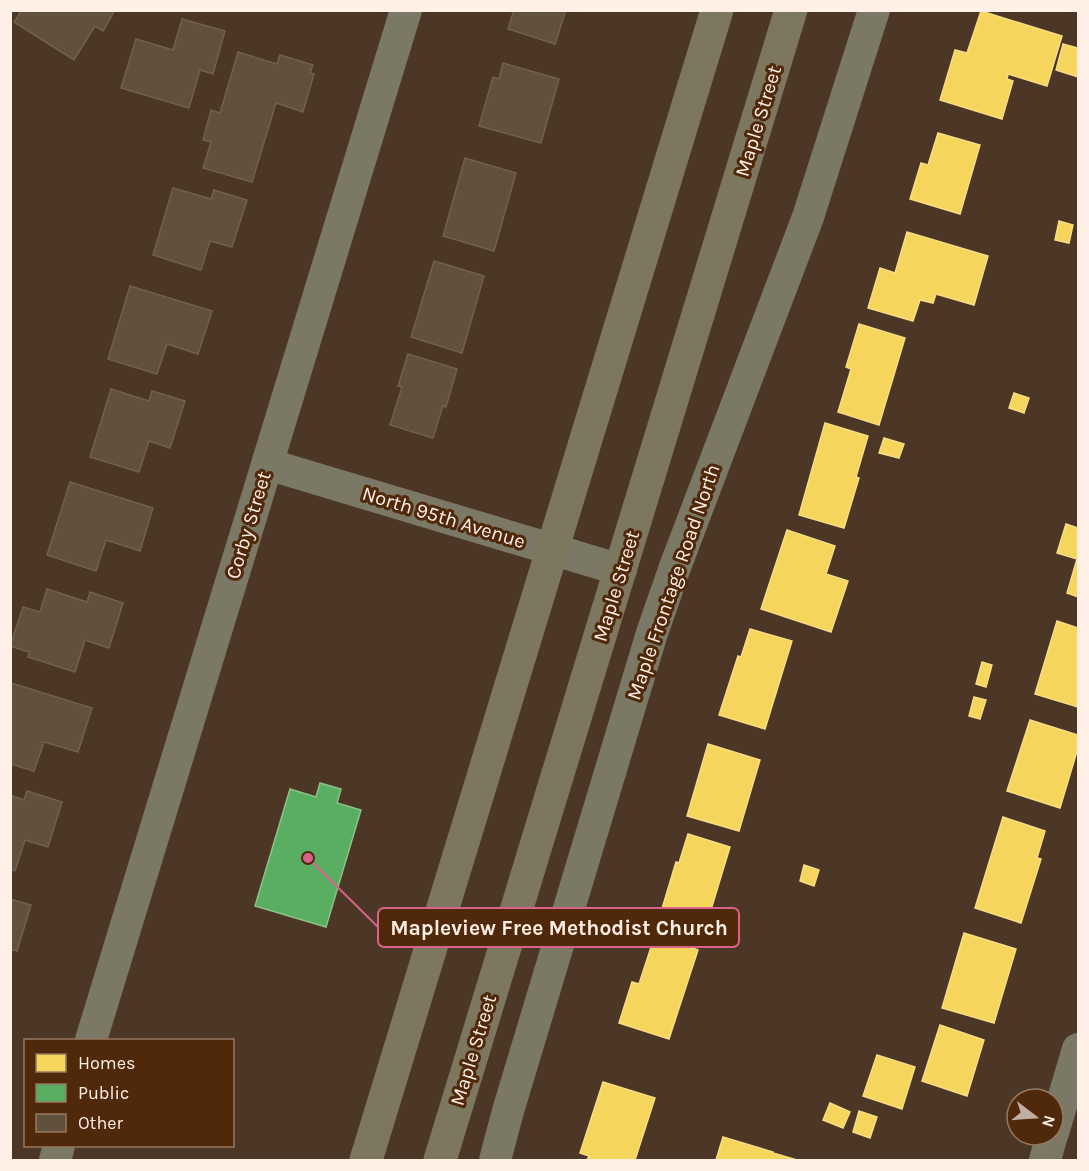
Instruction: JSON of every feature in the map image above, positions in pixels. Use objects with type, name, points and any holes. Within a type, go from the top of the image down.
[{"type":"main road","points":[[366,1161],[717,10]]},
{"type":"main road","name":"Maple Street","points":[[440,1161],[791,10]]},
{"type":"street","name":"Corby Street","points":[[93,1039],[406,10]]},
{"type":"street","name":"Maple Frontage Road North","points":[[495,1161],[652,633],[808,217],[874,10]]},
{"type":"street","name":"North 95th Avenue","points":[[267,464],[621,570]]},
{"type":"street","points":[[1065,1093],[1078,1049]]},
{"type":"building: Homes","points":[[981,11],[1062,36],[1047,86],[1008,74],[1007,79],[1013,81],[1002,119],[940,100],[955,50],[967,53]]},
{"type":"building: Homes","points":[[1063,44],[1078,48],[1078,77],[1056,70]]},
{"type":"building: Homes","points":[[938,133],[980,145],[960,214],[910,199],[921,163],[928,165]]},
{"type":"building: Homes","points":[[1059,221],[1073,225],[1069,243],[1055,240]]},
{"type":"building: Homes","points":[[907,232],[988,256],[974,305],[936,294],[933,303],[920,300],[913,321],[868,308],[880,268],[895,273]]},
{"type":"building: Homes","points":[[859,324],[905,338],[879,425],[838,412],[851,369],[846,367]]},
{"type":"building: Homes","points":[[1014,393],[1029,398],[1024,413],[1009,408]]},
{"type":"building: Homes","points":[[825,423],[868,436],[856,477],[859,478],[844,528],[799,515]]},
{"type":"building: Homes","points":[[884,438],[904,444],[899,458],[879,453]]},
{"type":"building: Homes","points":[[1066,524],[1078,528],[1078,597],[1067,593],[1077,559],[1057,553]]},
{"type":"building: Homes","points":[[787,530],[835,546],[826,574],[848,581],[831,632],[761,609]]},
{"type":"building: Homes","points":[[1057,621],[1078,628],[1078,707],[1035,694]]},
{"type":"building: Homes","points":[[750,629],[792,641],[765,729],[719,715],[738,656],[741,657]]},
{"type":"building: Homes","points":[[982,662],[992,665],[986,687],[976,684]]},
{"type":"building: Homes","points":[[974,697],[986,700],[980,719],[969,716]]},
{"type":"building: Homes","points":[[1030,720],[1078,735],[1078,748],[1060,808],[1007,791]]},
{"type":"building: Homes","points":[[708,744],[760,760],[739,831],[687,816]]},
{"type":"building: Homes","points":[[1003,817],[1045,831],[1037,858],[1041,859],[1021,923],[975,908]]},
{"type":"building: Homes","points":[[688,834],[730,847],[703,936],[658,922],[676,862],[679,863]]},
{"type":"building: Homes","points":[[804,865],[819,870],[814,886],[800,881]]},
{"type":"building: Homes","points":[[964,933],[1016,949],[994,1023],[942,1008]]},
{"type":"building: Homes","points":[[655,935],[698,950],[669,1039],[619,1023],[632,982],[639,984]]},
{"type":"building: Homes","points":[[940,1025],[984,1040],[967,1096],[922,1081]]},
{"type":"building: Homes","points":[[877,1055],[915,1067],[902,1109],[863,1096]]},
{"type":"building: Homes","points":[[603,1082],[655,1098],[635,1160],[587,1160],[589,1156],[580,1153]]},
{"type":"building: Homes","points":[[830,1103],[850,1112],[843,1128],[823,1120]]},
{"type":"building: Homes","points":[[859,1111],[877,1117],[870,1138],[853,1132]]},
{"type":"building: Homes","points":[[723,1137],[773,1152],[797,1160],[716,1160]]},
{"type":"building: Public","points":[[320,783],[341,789],[337,803],[361,810],[326,927],[255,906],[290,789],[316,797]]},
{"type":"building: Other","points":[[22,10],[115,10],[103,31],[95,26],[74,60],[14,22]]},
{"type":"building: Other","points":[[514,10],[566,10],[555,44],[508,29]]},
{"type":"building: Other","points":[[182,19],[225,31],[213,74],[200,70],[189,108],[121,88],[136,39],[173,50]]},
{"type":"building: Other","points":[[238,52],[277,64],[280,55],[313,65],[310,73],[314,74],[303,112],[276,103],[252,182],[203,168],[211,142],[203,140],[211,110],[220,113]]},
{"type":"building: Other","points":[[503,63],[559,79],[541,143],[479,126],[493,77],[499,79]]},
{"type":"building: Other","points":[[465,158],[516,173],[494,251],[443,236]]},
{"type":"building: Other","points":[[173,188],[211,199],[214,190],[247,200],[232,247],[210,241],[201,270],[153,255]]},
{"type":"building: Other","points":[[434,261],[484,276],[462,353],[411,337]]},
{"type":"building: Other","points":[[130,286],[212,311],[198,354],[167,344],[157,374],[108,359]]},
{"type":"building: Other","points":[[408,354],[457,369],[446,407],[443,406],[433,438],[390,425],[402,387],[398,386]]},
{"type":"building: Other","points":[[111,389],[149,401],[152,391],[185,401],[170,448],[149,441],[139,472],[90,457]]},
{"type":"building: Other","points":[[70,482],[153,508],[140,551],[106,540],[96,571],[47,555]]},
{"type":"building: Other","points":[[47,589],[87,602],[90,592],[123,603],[109,648],[85,640],[75,672],[28,657],[29,652],[10,646],[23,607],[40,612]]},
{"type":"building: Other","points":[[11,683],[92,708],[78,752],[44,742],[34,771],[10,764]]},
{"type":"building: Other","points":[[27,791],[62,802],[48,847],[25,840],[15,871],[10,870],[10,795],[24,800]]},
{"type":"building: Other","points":[[10,899],[31,905],[17,951],[10,949]]},
{"type":"place","name":"Mapleview Free Methodist Church","points":[[308,858]]}]
